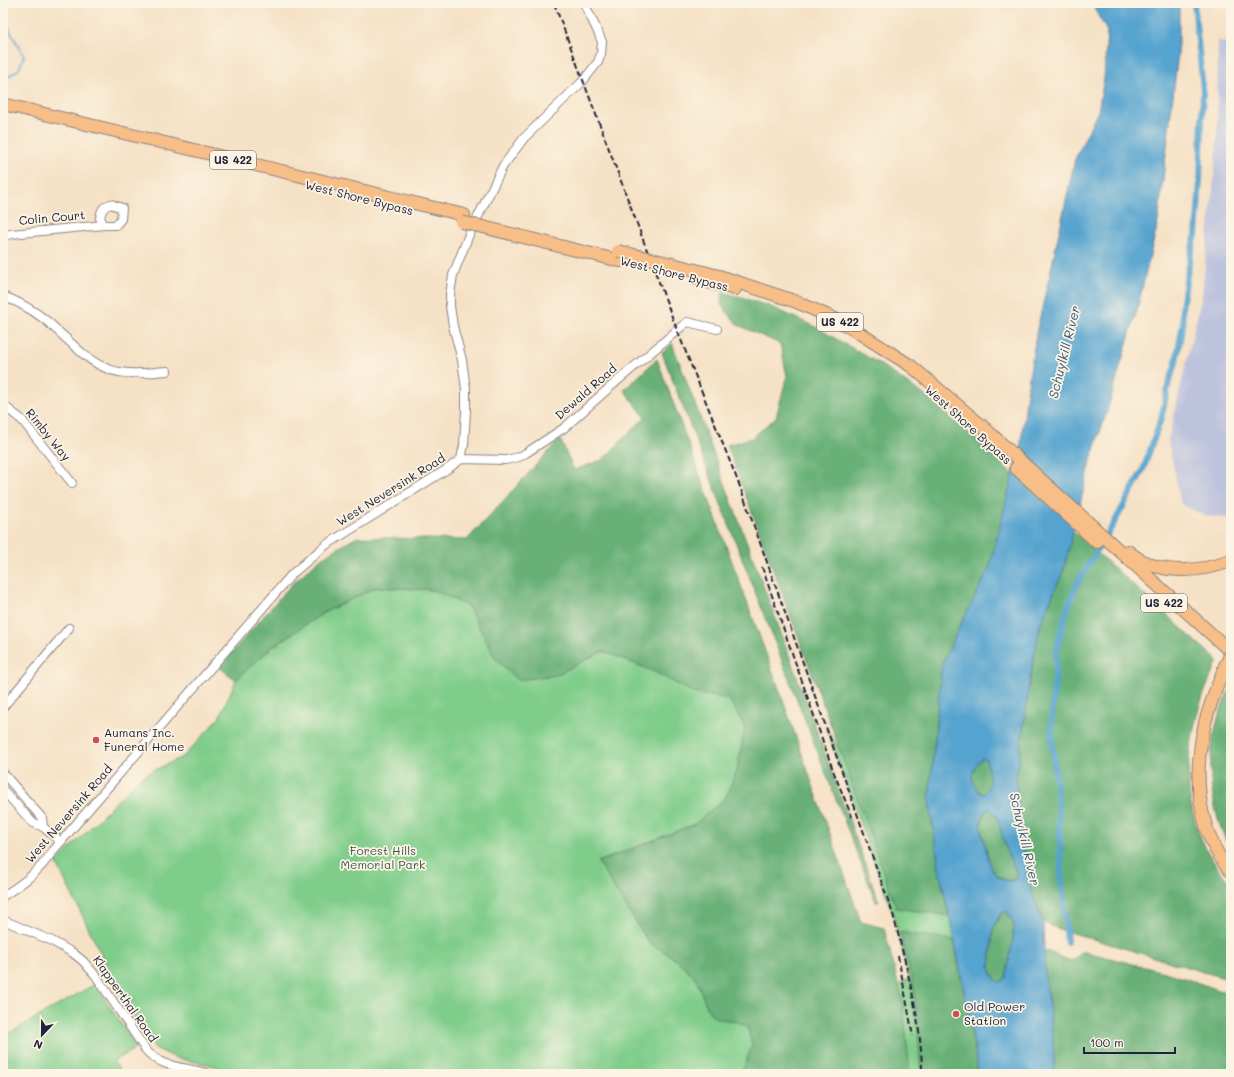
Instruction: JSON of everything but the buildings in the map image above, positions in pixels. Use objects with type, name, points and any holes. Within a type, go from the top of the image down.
[{"type":"highway","name":"West Shore Bypass","points":[[3,104],[462,219]]},
{"type":"highway","name":"West Shore Bypass","points":[[3,112],[677,270],[770,300],[810,317],[874,350],[914,378],[979,429],[1064,500],[1110,544],[1229,666]]},
{"type":"highway","name":"West Shore Bypass","points":[[979,429],[1231,653]]},
{"type":"highway","points":[[1110,544],[1155,566],[1172,570],[1198,570],[1231,561]]},
{"type":"highway","points":[[1231,653],[1229,666],[1210,724],[1205,752],[1203,776],[1205,800],[1211,824],[1220,845],[1231,864]]},
{"type":"highway","points":[[1229,666],[1214,693],[1205,723],[1200,751],[1198,776],[1200,800],[1206,826],[1221,858],[1231,872]]},
{"type":"street","name":"West Neversink Road","points":[[3,896],[13,890],[45,863],[52,852],[284,583],[302,565],[336,539],[450,468],[461,459],[464,445],[466,389],[462,360],[453,326],[450,306],[453,275],[468,237],[503,166],[524,138],[584,81],[602,54],[602,42],[584,3]]},
{"type":"street","name":"Colin Court","points":[[3,236],[104,225]]},
{"type":"street","points":[[3,296],[24,305],[31,310],[58,331],[95,364],[120,372],[135,374],[168,371]]},
{"type":"street","name":"Dewald Road","points":[[461,459],[501,460],[519,457],[564,428],[687,322],[717,329]]},
{"type":"street","name":"Rimby Way","points":[[3,405],[22,420],[72,483]]},
{"type":"street","points":[[3,707],[69,628]]},
{"type":"street","points":[[3,773],[42,818],[43,826]]},
{"type":"street","points":[[3,790],[32,822],[43,826],[61,842]]},
{"type":"street","name":"Klapperthal Road","points":[[3,920],[52,941],[73,953],[83,961],[96,976],[145,1049],[153,1057],[167,1065],[208,1074]]},
{"type":"shaded area","points":[[1218,40],[1231,46],[1231,518],[1205,516],[1181,504],[1168,441],[1202,295],[1217,149]]},
{"type":"green space","points":[[723,292],[769,306],[814,326],[878,363],[924,395],[978,441],[1014,475],[989,569],[942,664],[929,801],[940,874],[949,916],[896,908],[835,736],[727,445],[752,438],[776,417],[787,376],[780,344],[738,325],[721,305]]},
{"type":"green space","points":[[672,343],[778,625],[879,902],[876,902],[662,353]]},
{"type":"green space","points":[[657,359],[778,686],[861,922],[884,928],[903,1003],[910,1074],[739,1074],[745,1065],[752,1045],[747,1026],[738,1022],[716,1018],[709,1012],[696,979],[686,968],[667,953],[649,943],[598,862],[695,824],[726,797],[738,767],[745,727],[729,699],[694,693],[655,672],[603,651],[556,675],[517,680],[496,659],[468,606],[434,590],[377,587],[323,613],[271,648],[236,680],[219,667],[291,585],[321,558],[357,537],[467,540],[560,439],[574,470],[602,460],[645,417],[624,390]]},
{"type":"green space","points":[[1073,531],[1218,661],[1196,718],[1190,746],[1188,776],[1191,804],[1199,832],[1212,859],[1231,884],[1231,980],[1059,929],[1043,922],[1030,887],[1020,824],[1016,780],[1030,679],[1040,626],[1063,571]]},
{"type":"green space","name":"Forest Hills Memorial Park","points":[[377,587],[434,590],[468,606],[496,659],[556,675],[603,651],[655,672],[694,693],[729,699],[745,727],[738,767],[726,797],[695,824],[598,862],[649,943],[667,953],[686,968],[696,979],[709,1012],[716,1018],[738,1022],[747,1026],[752,1045],[747,1061],[909,979],[893,914],[826,728],[853,771],[964,759],[999,1074],[228,1074],[215,1066],[176,1058],[155,1048],[124,1001],[56,862],[142,776],[184,756],[219,718],[236,680],[271,648],[323,613]]},
{"type":"green space","points":[[1231,687],[1231,850],[1222,831],[1216,811],[1212,790],[1211,768],[1212,747],[1216,726],[1222,706]]},
{"type":"green space","points":[[982,757],[986,759],[989,777],[987,790],[984,794],[980,793],[976,788],[972,779],[975,766]]},
{"type":"green space","points":[[990,809],[997,817],[1017,873],[1014,880],[1000,878],[990,865],[981,826],[986,810]]},
{"type":"green space","points":[[1008,912],[1014,924],[1013,939],[1006,978],[999,982],[994,978],[990,968],[993,928],[1002,913]]},
{"type":"green space","points":[[900,932],[954,940],[977,1062],[977,1074],[921,1074],[914,988]]},
{"type":"green space","points":[[1044,950],[1071,961],[1083,951],[1175,975],[1231,994],[1231,1074],[1055,1074],[1052,1027],[1045,977]]},
{"type":"green space","points":[[95,984],[137,1048],[113,1061],[123,1074],[3,1074],[3,1037]]},
{"type":"water","name":"Schuylkill River","points":[[1094,3],[1179,3],[1179,45],[1158,222],[1138,306],[1106,415],[1094,449],[1063,571],[1040,626],[1030,679],[1016,780],[1020,824],[1030,887],[1043,922],[1045,977],[1052,1027],[1055,1074],[977,1074],[977,1062],[953,932],[940,874],[929,801],[942,664],[989,569],[1021,443],[1028,384],[1037,329],[1075,159],[1098,111],[1104,79],[1107,31],[1095,10]],"holes":[[[982,758],[986,759],[989,777],[987,790],[984,794],[980,793],[972,779],[973,771]],[[990,809],[997,817],[1007,852],[1017,873],[1014,880],[1006,881],[998,877],[991,868],[982,834],[981,819],[986,810]],[[1008,912],[1014,924],[1013,939],[1006,978],[999,982],[994,978],[990,967],[993,928],[1001,913]]]},
{"type":"waterway","points":[[1067,942],[1061,873],[1059,814],[1051,728],[1057,648],[1067,609],[1078,582],[1113,525],[1143,470],[1161,419],[1169,382],[1175,366],[1183,324],[1182,309],[1186,281],[1196,235],[1200,182],[1203,89],[1194,3]]},
{"type":"waterway","points":[[3,18],[24,56],[19,69],[3,80]]},
{"type":"railway","points":[[554,3],[677,330],[739,484],[893,914],[908,973],[916,1014],[922,1074]]},
{"type":"railway","points":[[762,567],[834,773],[852,817]]},
{"type":"railway","points":[[898,956],[913,1036]]},
{"type":"place","name":"Aumans Inc. Funeral Home","points":[[96,740]]},
{"type":"place","name":"Old Power Station","points":[[956,1014]]}]
